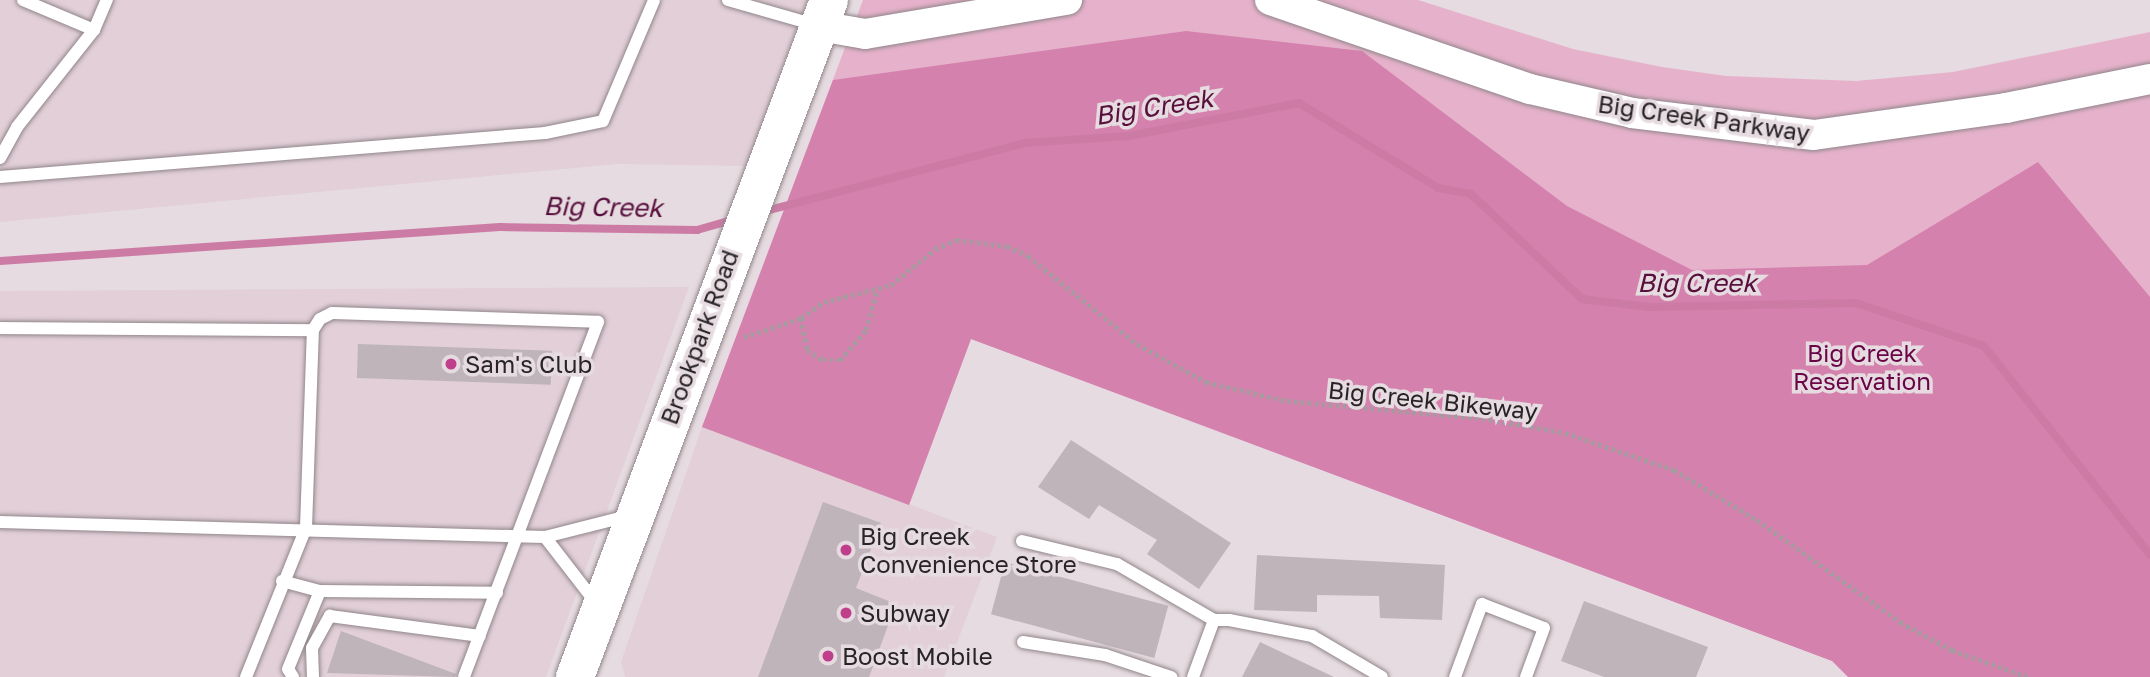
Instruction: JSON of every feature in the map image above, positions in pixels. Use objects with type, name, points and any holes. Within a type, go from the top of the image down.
[{"type":"main road","name":"Brookpark Road","points":[[575,677],[706,316],[824,13]]},
{"type":"street","points":[[824,13],[865,34],[1067,0]]},
{"type":"street","name":"Big Creek Parkway","points":[[1270,0],[1530,89],[1632,113],[1814,135],[2006,108],[2150,79]]},
{"type":"lane","points":[[23,0],[94,30]]},
{"type":"lane","points":[[0,158],[17,127],[94,30],[107,0]]},
{"type":"lane","points":[[0,177],[545,133],[603,121],[654,0]]},
{"type":"lane","points":[[728,0],[824,13]]},
{"type":"lane","points":[[0,328],[313,330],[332,313],[598,322],[464,677]]},
{"type":"lane","points":[[246,677],[282,581],[306,528],[313,330]]},
{"type":"lane","points":[[0,522],[306,528],[545,537],[635,514]]},
{"type":"lane","points":[[545,537],[600,608]]},
{"type":"lane","points":[[1022,541],[1117,564],[1214,620],[1261,624],[1312,636],[1382,677]]},
{"type":"lane","points":[[282,581],[320,591],[497,593]]},
{"type":"lane","points":[[293,677],[288,669],[320,591]]},
{"type":"lane","points":[[1455,677],[1482,604],[1544,628],[1526,677]]},
{"type":"lane","points":[[313,677],[312,648],[330,617],[480,636]]},
{"type":"lane","points":[[1193,677],[1214,620]]},
{"type":"lane","points":[[1023,642],[1105,655],[1171,677]]},
{"type":"path","name":"Big Creek Bikeway","points":[[744,337],[801,318],[824,302],[876,292],[909,274],[935,248],[956,240],[981,240],[1028,256],[1137,344],[1206,382],[1314,404],[1482,418],[1565,433],[1631,453],[1704,486],[1900,622],[1952,649],[2028,677]]},
{"type":"path","points":[[801,318],[807,350],[823,360],[840,360],[866,330],[876,292]]},
{"type":"shaded area","points":[[0,0],[807,0],[746,166],[617,164],[0,222]]},
{"type":"shaded area","points":[[689,287],[546,677],[0,677],[0,291]]},
{"type":"shaded area","points":[[702,427],[997,537],[944,677],[625,677],[621,662]]},
{"type":"green space","name":"Big Creek Reservation","points":[[863,0],[1418,0],[1573,49],[1662,67],[1726,76],[1856,81],[1953,72],[2150,32],[2150,677],[1876,677],[971,339],[909,505],[702,427]]},
{"type":"green space","name":"Big Creek Reservation","points":[[1186,31],[1362,51],[1567,206],[1692,270],[1867,265],[2038,162],[2150,297],[2150,677],[1848,677],[1832,661],[971,339],[909,505],[702,427],[833,80]]},
{"type":"building","points":[[358,344],[552,351],[551,385],[357,378]]},
{"type":"building","points":[[1071,440],[1231,543],[1199,589],[1147,554],[1157,540],[1099,505],[1089,519],[1038,487]]},
{"type":"building","points":[[823,502],[881,523],[856,588],[896,604],[869,677],[758,677]]},
{"type":"building","points":[[1257,555],[1445,565],[1442,620],[1380,618],[1379,596],[1317,595],[1317,612],[1254,610]]},
{"type":"building","points":[[1005,562],[1168,606],[1154,658],[991,614]]},
{"type":"building","points":[[1584,601],[1708,647],[1696,677],[1604,677],[1561,661]]},
{"type":"building","points":[[341,631],[456,674],[455,677],[327,673]]},
{"type":"building","points":[[1260,642],[1334,677],[1242,677]]},
{"type":"waterway","name":"Big Creek","points":[[762,212],[1025,143],[1129,136],[1299,103],[1438,188],[1471,194],[1582,299],[1649,307],[1856,303],[1984,346],[2150,555]]},
{"type":"waterway","name":"Big Creek","points":[[0,261],[500,227],[697,230],[733,220]]},
{"type":"place","name":"Sam's Club","points":[[451,364]]},
{"type":"place","name":"Big Creek Convenience Store","points":[[846,550]]},
{"type":"place","name":"Subway","points":[[846,613]]},
{"type":"place","name":"Boost Mobile","points":[[828,656]]}]
